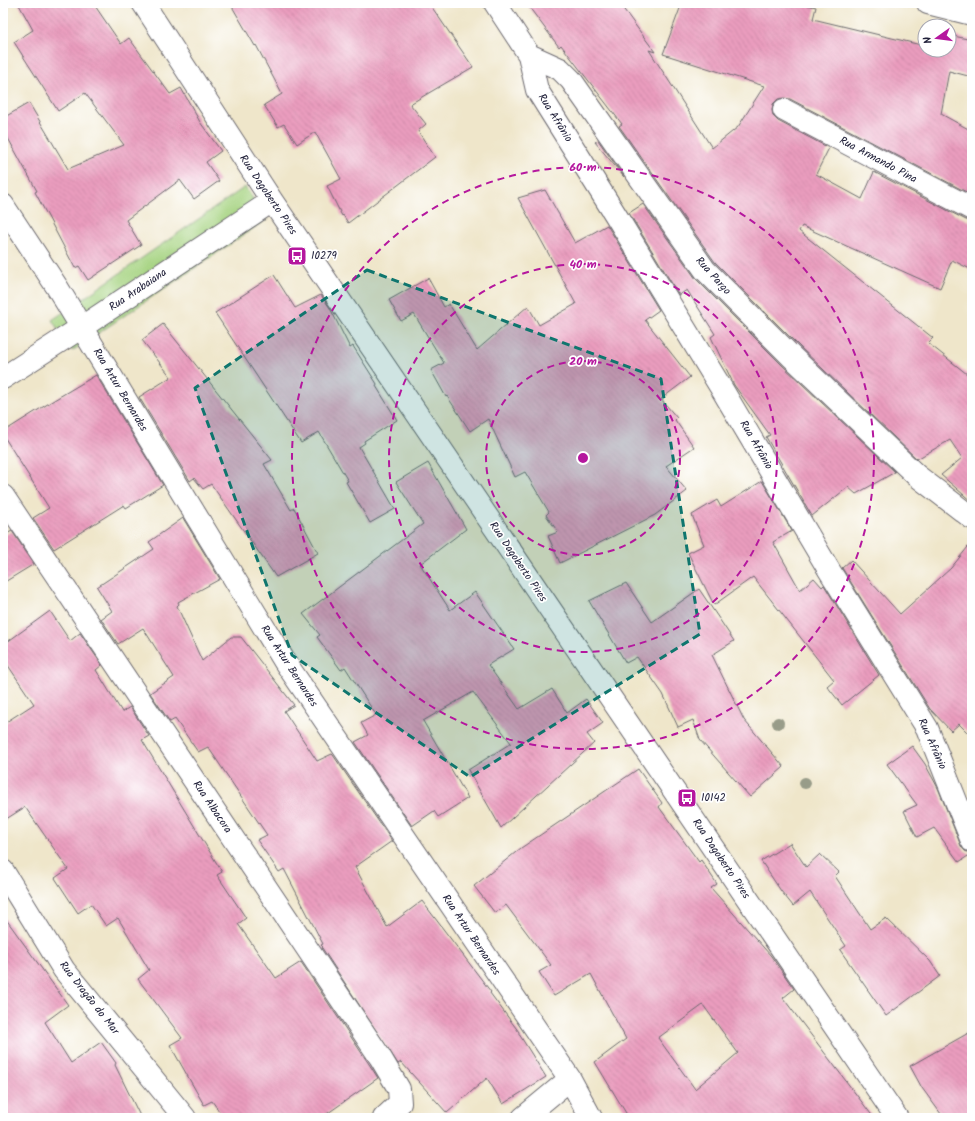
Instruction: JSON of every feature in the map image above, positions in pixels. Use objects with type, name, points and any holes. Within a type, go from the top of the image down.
[{"type":"street","name":"Rua Dagoberto Pires","points":[[143,3],[272,201],[897,1118]]},
{"type":"street","points":[[494,3],[529,56]]},
{"type":"street","points":[[928,3],[972,14]]},
{"type":"street","name":"Rua Pargo","points":[[529,56],[560,69],[571,80],[705,270],[791,356],[916,475],[972,518]]},
{"type":"street","name":"Rua Afrânio","points":[[529,56],[537,90],[724,391],[829,570],[927,728],[972,841]]},
{"type":"street","name":"Rua Armando Pina","points":[[784,110],[972,209]]},
{"type":"street","name":"Rua Arabaiana","points":[[3,378],[272,201]]},
{"type":"street","name":"Rua Artur Bernardes","points":[[3,205],[82,327],[285,662],[570,1079],[592,1118]]},
{"type":"street","name":"Rua Albacora","points":[[3,496],[380,1057],[399,1089],[400,1103],[384,1118]]},
{"type":"street","name":"Rua Dragão do Mar","points":[[3,871],[64,970],[185,1118]]},
{"type":"street","points":[[523,1118],[570,1079]]},
{"type":"highlighted area","points":[[367,270],[661,379],[700,634],[470,777],[292,655],[195,388]]},
{"type":"green space","points":[[245,187],[267,219],[72,351],[52,320]]},
{"type":"building","points":[[18,3],[93,3],[121,44],[129,38],[170,94],[181,88],[200,122],[221,151],[206,162],[219,181],[194,199],[180,180],[126,220],[141,245],[88,280],[79,266],[75,268],[35,192],[37,191],[3,129],[3,118],[29,103],[68,169],[124,145],[85,93],[58,111],[14,42],[33,30]]},
{"type":"building","points":[[230,3],[429,3],[473,67],[410,104],[426,124],[418,131],[435,157],[348,223],[343,215],[342,216],[327,186],[341,179],[315,132],[297,144],[284,124],[278,127],[264,105],[282,94],[256,45],[255,46]]},
{"type":"building","points":[[526,3],[619,3],[655,52],[649,50],[712,148],[738,127],[764,86],[663,54],[682,3],[799,3],[816,7],[813,19],[917,44],[917,58],[957,58],[957,37],[972,40],[972,77],[949,71],[941,114],[972,131],[972,195],[790,99],[778,99],[773,104],[772,110],[773,116],[778,121],[829,148],[816,174],[862,199],[874,172],[966,220],[972,221],[972,270],[952,260],[940,288],[802,226],[799,231],[933,338],[928,343],[972,378],[972,502],[941,475],[962,458],[950,440],[917,459],[800,347],[715,262],[619,126],[622,124],[561,45],[559,47]]},
{"type":"building","points":[[598,140],[624,177],[595,142]]},
{"type":"building","points":[[545,190],[575,243],[607,225],[659,310],[645,320],[690,377],[661,399],[677,418],[675,420],[694,447],[666,466],[687,491],[655,515],[560,563],[548,536],[558,532],[546,515],[549,512],[525,472],[515,477],[488,419],[470,431],[447,396],[446,397],[431,370],[444,363],[414,314],[401,321],[389,300],[428,278],[444,307],[449,304],[477,350],[528,306],[539,325],[576,304],[518,198]]},
{"type":"building","points":[[643,204],[696,279],[782,365],[895,472],[856,494],[848,487],[812,516],[766,437],[770,435],[734,385],[711,337],[715,334],[687,290],[679,295],[629,213]]},
{"type":"building","points":[[274,275],[295,308],[321,295],[330,308],[350,348],[353,346],[377,384],[376,386],[397,420],[364,441],[365,443],[359,447],[395,509],[370,523],[346,482],[348,481],[319,432],[301,443],[215,313]]},
{"type":"building","points":[[163,324],[272,460],[264,464],[291,510],[294,508],[318,553],[276,577],[211,484],[203,489],[194,478],[190,481],[139,397],[171,377],[142,340]]},
{"type":"building","points":[[96,375],[163,485],[126,508],[124,505],[54,549],[33,518],[49,508],[3,435],[3,432]]},
{"type":"building","points":[[428,463],[466,529],[420,564],[450,610],[475,592],[514,649],[488,665],[519,709],[552,689],[567,713],[586,699],[603,723],[587,734],[594,743],[501,828],[468,770],[511,743],[473,692],[423,721],[468,798],[438,817],[434,811],[412,826],[355,742],[368,735],[361,723],[376,715],[345,667],[341,670],[317,637],[320,635],[303,614],[423,524],[396,482]]},
{"type":"building","points":[[762,481],[792,531],[773,542],[800,590],[814,578],[822,587],[824,585],[879,675],[842,705],[827,686],[834,680],[753,577],[714,605],[688,553],[704,545],[692,515],[717,500],[721,507]]},
{"type":"building","points":[[183,518],[220,579],[178,602],[179,604],[177,606],[202,661],[231,637],[241,637],[294,705],[284,711],[317,761],[332,754],[333,755],[392,841],[355,867],[387,927],[422,901],[491,992],[490,993],[519,1032],[546,1077],[503,1104],[487,1078],[447,1113],[401,1062],[398,1064],[322,948],[323,947],[321,945],[323,944],[284,869],[279,872],[257,840],[267,835],[208,747],[198,752],[175,719],[170,722],[150,693],[174,677],[143,628],[118,644],[101,619],[112,611],[97,587],[154,549],[149,542]]},
{"type":"building","points":[[12,531],[34,564],[3,583],[3,536]]},
{"type":"building","points":[[972,542],[972,737],[959,724],[951,731],[930,709],[842,568],[851,560],[900,614],[951,568]]},
{"type":"building","points":[[626,583],[652,622],[699,589],[734,641],[712,655],[744,720],[784,767],[750,797],[700,740],[693,720],[678,727],[663,694],[637,657],[626,663],[589,601]]},
{"type":"building","points":[[50,611],[70,641],[80,633],[102,665],[96,670],[122,712],[130,707],[149,736],[142,740],[222,872],[217,875],[246,918],[238,924],[276,978],[301,962],[378,1078],[321,1118],[224,1118],[212,1101],[204,1105],[170,1045],[182,1038],[138,979],[149,970],[118,918],[106,926],[91,904],[78,913],[55,878],[68,869],[25,807],[3,821],[3,724],[34,704],[3,658],[3,645]]},
{"type":"building","points":[[912,746],[925,764],[938,788],[961,846],[965,851],[971,854],[959,862],[934,828],[917,837],[904,811],[917,805],[887,764]]},
{"type":"building","points":[[638,769],[662,803],[659,807],[699,862],[701,860],[717,884],[711,888],[771,956],[794,989],[783,998],[874,1118],[629,1118],[595,1062],[626,1039],[591,974],[554,996],[539,972],[551,965],[506,905],[495,913],[474,886],[521,848]],"holes":[[[703,1005],[738,1053],[695,1089],[658,1038]]]},
{"type":"building","points":[[790,843],[806,867],[820,854],[839,872],[835,876],[870,929],[886,918],[930,961],[940,976],[886,1016],[840,950],[846,946],[810,892],[793,906],[761,861]]},
{"type":"building","points":[[3,915],[68,1005],[45,1022],[71,1063],[101,1042],[116,1063],[115,1065],[141,1118],[3,1118]]},
{"type":"building","points":[[972,1031],[972,1118],[944,1118],[922,1088],[910,1066]]},
{"type":"place","name":"10279","points":[[297,256]]},
{"type":"place","name":"10142","points":[[687,798]]}]
